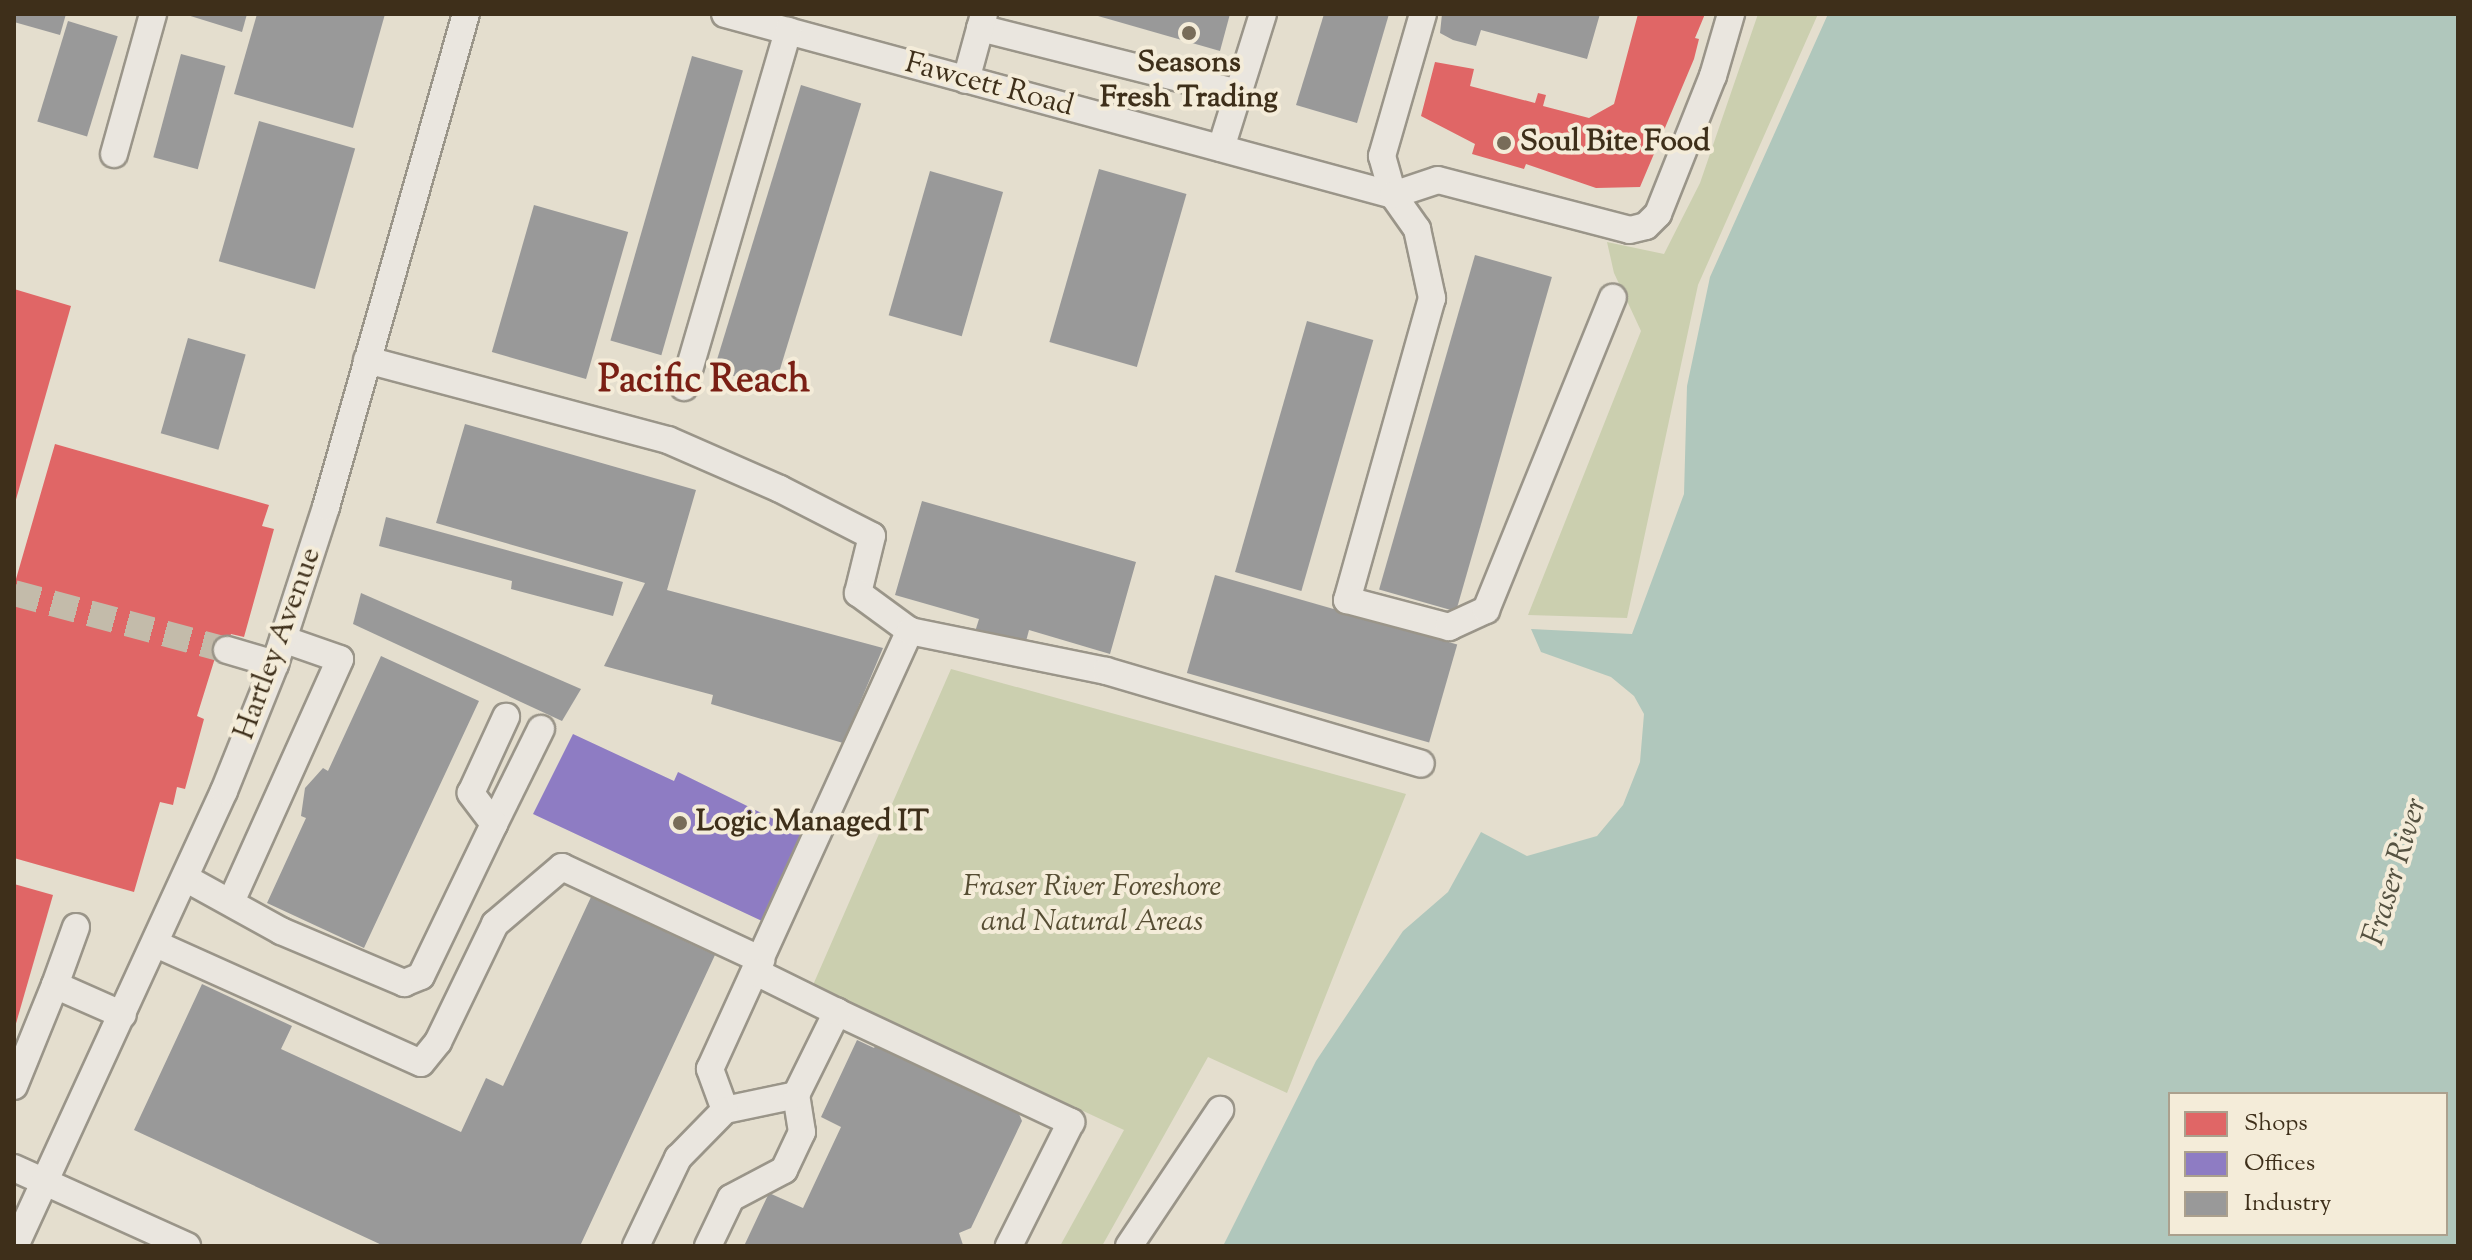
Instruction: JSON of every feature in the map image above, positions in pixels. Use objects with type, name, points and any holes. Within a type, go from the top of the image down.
[{"type":"street","points":[[114,154],[153,14]]},
{"type":"street","name":"Hartley Avenue","points":[[15,1246],[156,944],[279,652],[466,14]]},
{"type":"street","name":"Fawcett Road","points":[[725,14],[1393,195]]},
{"type":"street","points":[[1221,148],[1263,14]]},
{"type":"street","points":[[1423,14],[1382,156],[1393,195],[1417,229],[1432,298],[1347,600],[1449,627],[1486,610],[1613,298]]},
{"type":"street","points":[[1393,195],[1438,180],[1630,230],[1646,226],[1658,214],[1713,76],[1731,14]]},
{"type":"street","points":[[966,80],[982,21],[1238,93]]},
{"type":"street","points":[[684,387],[788,31]]},
{"type":"street","points":[[367,360],[668,440],[780,489],[872,536],[858,593],[910,631],[1106,671],[1421,764]]},
{"type":"street","points":[[725,1110],[710,1069],[910,631]]},
{"type":"street","points":[[227,650],[340,659],[231,902]]},
{"type":"street","points":[[494,824],[471,793],[506,717]]},
{"type":"street","points":[[185,878],[281,931],[404,983],[421,976],[541,729]]},
{"type":"street","points":[[156,944],[421,1063],[438,1042],[495,924],[562,867],[758,966],[837,1012],[1071,1122],[1009,1246]]},
{"type":"street","points":[[14,1086],[76,927]]},
{"type":"street","points":[[55,985],[123,1015]]},
{"type":"street","points":[[708,1246],[731,1198],[784,1170],[802,1132],[796,1095],[837,1012]]},
{"type":"street","points":[[636,1246],[678,1158],[725,1110],[796,1095]]},
{"type":"street","points":[[1129,1246],[1220,1110]]},
{"type":"street","points":[[14,1168],[187,1246]]},
{"type":"green space","points":[[1758,14],[1818,14],[1698,285],[1627,618],[1528,615],[1641,331],[1614,273],[1607,242],[1664,254],[1700,183]]},
{"type":"green space","name":"Fraser River Foreshore and Natural Areas","points":[[951,669],[1406,794],[1287,1093],[1208,1057],[1102,1246],[1060,1246],[1124,1130],[813,985]]},
{"type":"water","name":"Fraser River","points":[[1828,14],[2458,14],[2458,1246],[1223,1246],[1316,1061],[1403,931],[1448,892],[1481,832],[1527,856],[1597,836],[1623,805],[1640,762],[1644,714],[1634,696],[1611,677],[1541,652],[1531,629],[1632,634],[1684,494],[1687,386],[1710,277]]},
{"type":"building: Shops","points":[[1638,14],[1705,14],[1695,38],[1699,39],[1694,59],[1640,187],[1596,188],[1526,164],[1524,169],[1472,154],[1475,144],[1421,116],[1435,62],[1474,69],[1470,86],[1535,103],[1538,93],[1546,95],[1543,106],[1589,118],[1614,104]]},
{"type":"building: Shops","points":[[14,289],[71,306],[15,503],[14,503]]},
{"type":"building: Shops","points":[[55,444],[269,505],[262,526],[274,529],[244,637],[231,634],[224,659],[215,658],[197,716],[204,719],[185,789],[177,787],[173,805],[160,802],[134,892],[14,858],[14,586]]},
{"type":"building: Shops","points":[[14,884],[53,895],[15,1027],[14,1027]]},
{"type":"building: Offices","points":[[573,734],[674,781],[678,772],[802,833],[762,921],[533,814]]},
{"type":"building: Industry","points":[[14,14],[66,14],[60,35],[14,22]]},
{"type":"building: Industry","points":[[184,14],[247,14],[242,32]]},
{"type":"building: Industry","points":[[257,14],[385,14],[353,128],[234,94]]},
{"type":"building: Industry","name":"Seasons Fresh Trading","points":[[1091,14],[1230,14],[1220,51]]},
{"type":"building: Industry","points":[[1324,14],[1389,14],[1357,123],[1296,105]]},
{"type":"building: Industry","points":[[1442,14],[1600,14],[1587,59],[1481,30],[1476,46],[1453,40],[1440,33]]},
{"type":"building: Industry","points":[[68,21],[118,36],[87,137],[37,121]]},
{"type":"building: Industry","points":[[181,54],[225,66],[198,169],[153,157]]},
{"type":"building: Industry","points":[[692,56],[743,71],[661,355],[610,341]]},
{"type":"building: Industry","points":[[801,85],[861,103],[774,388],[714,370]]},
{"type":"building: Industry","points":[[259,121],[355,149],[315,289],[219,261]]},
{"type":"building: Industry","points":[[1099,169],[1186,194],[1137,367],[1049,342]]},
{"type":"building: Industry","points":[[930,171],[1003,192],[962,336],[889,315]]},
{"type":"building: Industry","points":[[534,205],[628,232],[586,379],[492,352]]},
{"type":"building: Industry","points":[[1475,255],[1552,277],[1456,612],[1379,590]]},
{"type":"building: Industry","points":[[1307,321],[1373,340],[1301,591],[1235,572]]},
{"type":"building: Industry","points":[[188,338],[246,355],[218,450],[161,433]]},
{"type":"building: Industry","points":[[465,424],[696,490],[667,590],[883,648],[843,743],[711,704],[713,695],[604,666],[645,583],[436,523]]},
{"type":"building: Industry","points":[[922,501],[1136,562],[1110,654],[1029,630],[1024,649],[974,635],[979,619],[895,595]]},
{"type":"building: Industry","points":[[386,517],[623,582],[613,616],[511,589],[512,581],[379,546]]},
{"type":"building: Industry","points":[[1215,575],[1457,644],[1429,743],[1187,673]]},
{"type":"building: Industry","points":[[361,593],[581,689],[562,721],[353,624]]},
{"type":"building: Industry","points":[[381,656],[479,701],[364,948],[267,903],[306,818],[301,816],[305,788],[323,768],[328,771]]},
{"type":"building: Industry","points":[[591,897],[715,955],[580,1246],[384,1246],[134,1130],[202,984],[292,1026],[281,1049],[461,1132],[486,1078],[503,1086]]},
{"type":"building: Industry","points":[[857,1040],[874,1048],[877,1043],[1017,1109],[1022,1121],[971,1228],[959,1233],[963,1245],[744,1246],[769,1193],[803,1208],[841,1127],[821,1117]]},
{"type":"tunnel","points":[[14,593],[227,650]]},
{"type":"place","name":"Seasons Fresh Trading","points":[[1189,33]]},
{"type":"place","name":"Soul Bite Food","points":[[1504,143]]},
{"type":"place","name":"Logic Managed IT","points":[[680,823]]},
{"type":"district","name":"Pacific Reach","points":[[704,383]]}]
